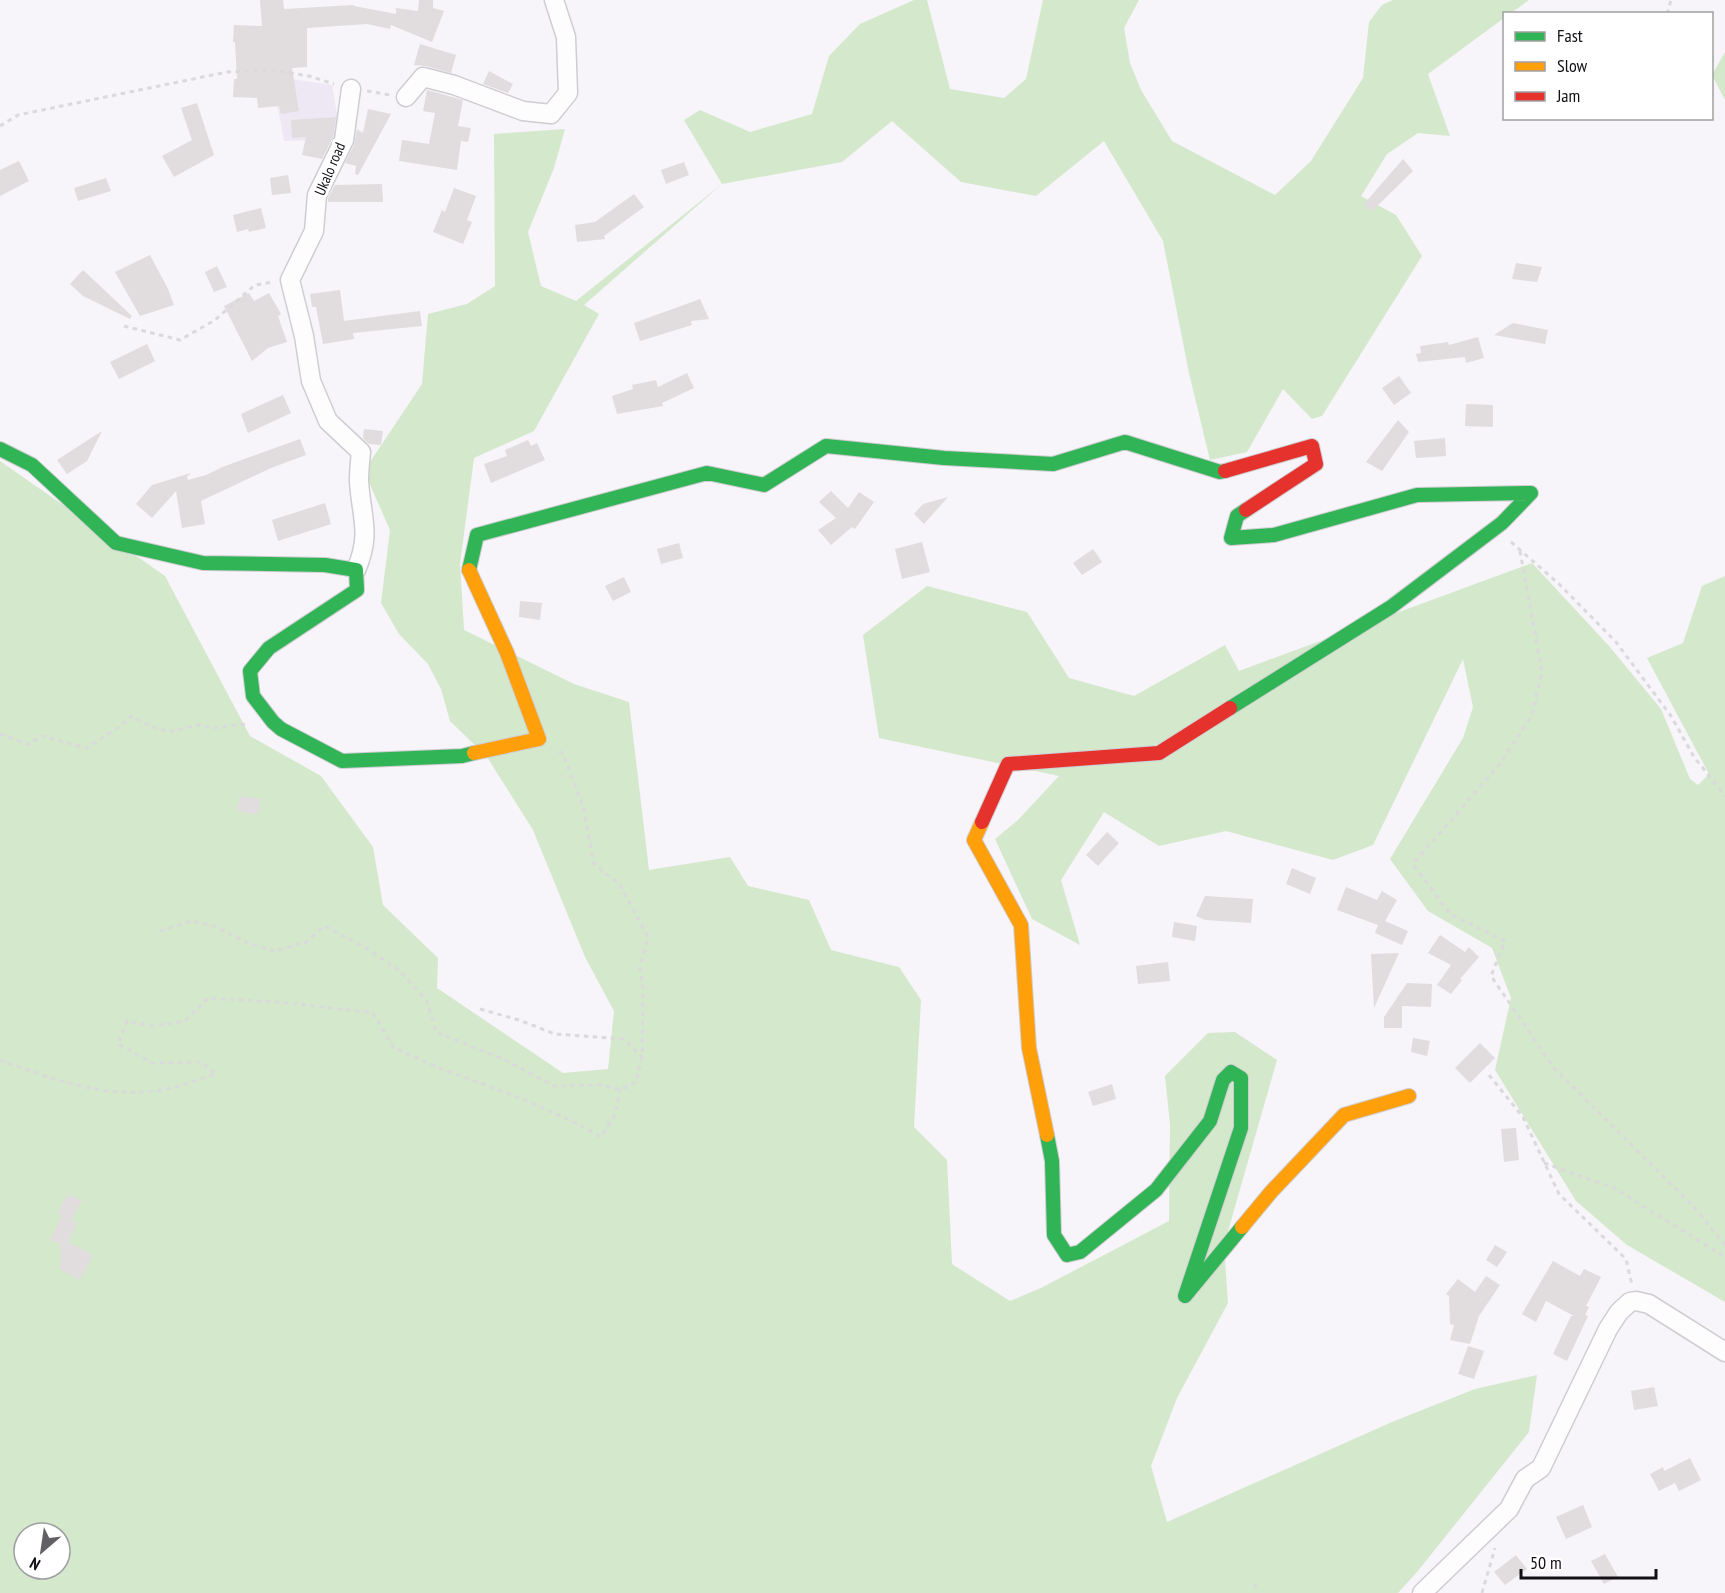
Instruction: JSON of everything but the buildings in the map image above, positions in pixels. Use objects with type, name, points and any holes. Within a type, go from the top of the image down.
[{"type":"street","points":[[406,97],[423,77],[454,85],[523,111],[551,114],[567,93],[566,37],[554,0]]},
{"type":"street","name":"Ukalo road","points":[[290,280],[314,231],[317,195],[344,140],[351,89]]},
{"type":"street","points":[[290,280],[304,336],[311,381],[328,421],[361,452],[359,480],[365,527],[364,550],[356,570],[357,590],[269,648],[250,671],[253,696],[273,722],[281,729],[342,761],[462,756],[539,739],[507,653],[469,572],[477,535],[707,473],[764,484],[826,446],[944,458],[1053,464],[1125,442],[1220,472],[1312,446],[1316,464],[1237,516],[1231,538],[1274,535],[1417,495],[1531,493],[1495,528],[1391,607],[1159,753],[1008,764],[974,840],[1021,925],[1029,1048],[1052,1161],[1054,1234],[1067,1255],[1080,1252],[1156,1190],[1210,1121],[1223,1080],[1232,1072],[1241,1078],[1241,1128],[1185,1296],[1271,1192],[1344,1115],[1409,1096]]},
{"type":"street","points":[[0,449],[32,465],[116,543],[203,563],[325,565],[356,570]]},
{"type":"street","points":[[1422,1593],[1509,1509],[1525,1479],[1540,1468],[1608,1329],[1625,1306],[1636,1301],[1648,1304],[1725,1352]]},
{"type":"path","points":[[0,126],[18,115],[227,72],[272,70],[309,76],[351,89],[406,97]]},
{"type":"path","points":[[124,326],[180,340],[214,320],[255,285],[290,280]]},
{"type":"path","points":[[1495,528],[1559,584],[1616,642],[1671,716],[1694,757],[1725,796]]},
{"type":"path","points":[[1520,550],[1542,672],[1532,715],[1499,765],[1413,864],[1450,914],[1505,942],[1491,976],[1554,1068],[1693,1206],[1725,1245]]},
{"type":"path","points":[[0,734],[28,744],[42,736],[86,748],[118,728],[131,716],[153,727],[170,732],[198,725],[213,728],[273,722]]},
{"type":"path","points":[[160,931],[191,921],[214,926],[250,944],[275,951],[306,942],[324,926],[361,945],[400,971],[427,1000],[436,1032],[503,1059],[554,1086],[603,1085],[620,1090],[636,1082],[642,1057],[643,988],[640,967],[648,937],[620,885],[594,864],[583,806],[563,754],[539,739]]},
{"type":"path","points":[[0,1060],[68,1084],[120,1092],[165,1089],[216,1074],[201,1062],[153,1063],[118,1044],[127,1021],[152,1026],[185,1021],[208,998],[288,1003],[373,1013],[394,1048],[442,1069],[523,1099],[601,1137],[615,1115],[620,1090]]},
{"type":"path","points":[[480,1009],[519,1020],[555,1034],[624,1039],[642,1057]]},
{"type":"path","points":[[1489,1075],[1522,1116],[1559,1194],[1626,1259],[1636,1301]]},
{"type":"path","points":[[1543,1162],[1614,1188],[1725,1257]]},
{"type":"path","points":[[1482,1593],[1498,1541]]},
{"type":"path","points":[[1255,1584],[1256,1593]]},
{"type":"shaded area","points":[[272,76],[332,85],[341,139],[284,141]]},
{"type":"green space","points":[[914,0],[927,0],[950,89],[1004,98],[1026,79],[1043,0],[1139,0],[1124,28],[1130,63],[1141,90],[1172,141],[1275,195],[1311,161],[1363,78],[1369,22],[1382,5],[1393,0],[1529,0],[1512,12],[1503,12],[1503,19],[1428,74],[1450,136],[1418,133],[1387,154],[1361,196],[1396,215],[1422,256],[1322,416],[1312,419],[1283,389],[1247,452],[1210,460],[1189,373],[1163,241],[1104,141],[1036,196],[961,182],[892,121],[842,162],[722,184],[684,120],[700,110],[750,132],[812,114],[829,56],[860,24]]},
{"type":"green space","points":[[1725,52],[1725,100],[1713,77]]},
{"type":"green space","points":[[565,129],[554,168],[528,232],[541,286],[576,301],[722,184],[584,305],[599,314],[534,431],[474,458],[460,564],[464,630],[574,684],[629,702],[649,870],[730,857],[748,886],[809,900],[831,950],[899,967],[921,1000],[914,1127],[947,1160],[952,1264],[1010,1301],[1041,1288],[1169,1221],[1170,1124],[1165,1076],[1208,1033],[1235,1032],[1277,1060],[1224,1245],[1228,1303],[1177,1398],[1151,1466],[1167,1522],[1392,1422],[1475,1389],[1537,1375],[1529,1432],[1398,1593],[0,1593],[0,461],[165,576],[250,736],[321,776],[373,847],[383,905],[438,958],[437,988],[563,1073],[608,1069],[614,1011],[585,957],[533,830],[487,757],[450,721],[441,689],[428,664],[399,634],[381,603],[390,530],[364,471],[422,384],[428,314],[467,304],[495,286],[494,134]]},
{"type":"green space","points":[[1532,563],[1609,646],[1661,709],[1690,779],[1698,785],[1709,774],[1647,658],[1683,643],[1702,586],[1725,576],[1725,1302],[1627,1245],[1576,1201],[1495,1070],[1511,998],[1492,948],[1428,911],[1390,859],[1463,738],[1473,707],[1463,659],[1373,845],[1333,860],[1226,831],[1159,846],[1104,812],[1061,880],[1080,945],[1032,919],[995,839],[1018,820],[1059,776],[879,738],[863,635],[927,586],[1027,612],[1069,678],[1134,696],[1225,645],[1239,671]]},
{"type":"traffic: fast","points":[[469,570],[477,535],[707,473],[764,485],[826,446],[944,458],[1053,464],[1125,442],[1220,472],[1225,471]]},
{"type":"traffic: fast","points":[[0,449],[32,465],[116,543],[203,563],[325,565],[356,570],[357,590],[269,648],[250,671],[253,696],[281,729],[342,761],[462,756],[474,753]]},
{"type":"traffic: fast","points":[[1230,708],[1391,607],[1502,523],[1531,493],[1417,495],[1274,535],[1231,538],[1237,516],[1246,510]]},
{"type":"traffic: fast","points":[[1047,1135],[1052,1161],[1054,1235],[1067,1255],[1080,1252],[1156,1190],[1210,1121],[1223,1080],[1231,1072],[1241,1078],[1241,1128],[1185,1296],[1242,1227]]},
{"type":"traffic: slow","points":[[469,570],[507,653],[539,739],[474,753]]},
{"type":"traffic: slow","points":[[982,822],[974,840],[1021,925],[1029,1048],[1047,1135]]},
{"type":"traffic: slow","points":[[1242,1227],[1271,1192],[1344,1115],[1409,1096]]},
{"type":"traffic: jam","points":[[1225,471],[1312,446],[1316,464],[1246,510]]},
{"type":"traffic: jam","points":[[982,822],[1008,764],[1159,753],[1230,708]]}]
